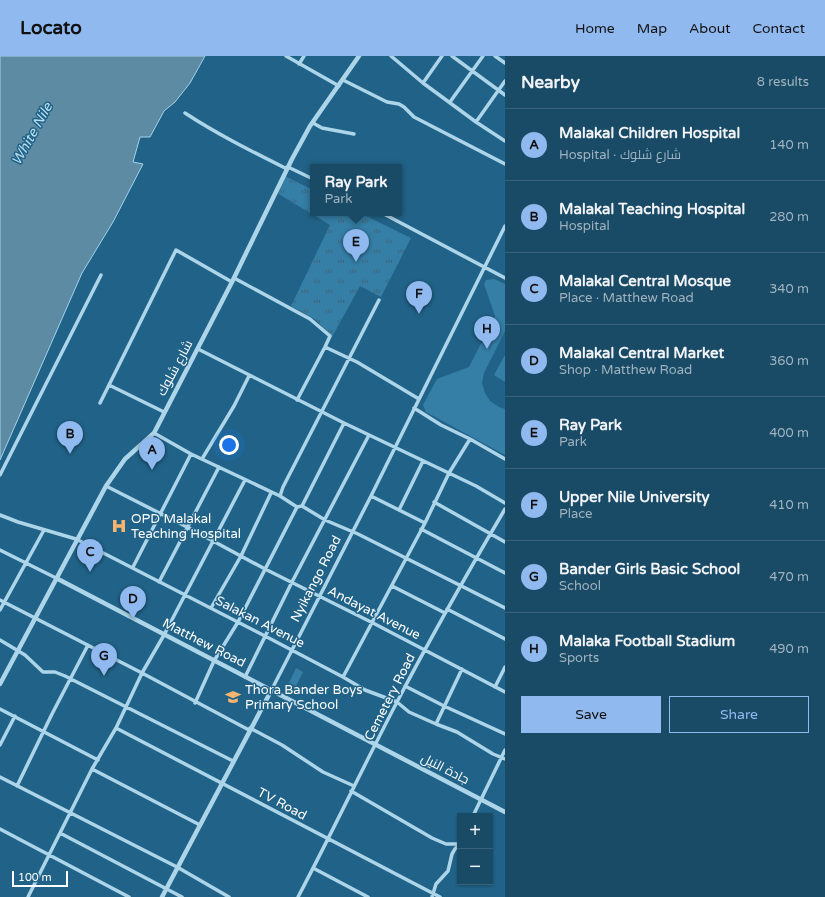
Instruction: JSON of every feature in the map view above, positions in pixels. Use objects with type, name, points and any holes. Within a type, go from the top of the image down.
[{"type":"street","points":[[286,56],[339,86]]},
{"type":"street","points":[[300,64],[304,56]]},
{"type":"street","name":"شارع شلوك","points":[[0,684],[76,539],[106,486],[125,459],[154,433],[233,280],[274,193],[288,167],[313,123],[360,56]]},
{"type":"street","points":[[391,56],[423,83],[476,122],[505,141]]},
{"type":"street","points":[[397,61],[401,56]]},
{"type":"street","points":[[423,83],[442,56]]},
{"type":"street","points":[[452,56],[505,95]]},
{"type":"street","points":[[450,102],[483,56]]},
{"type":"street","points":[[495,56],[505,63]]},
{"type":"street","points":[[343,80],[387,102],[399,104],[414,117],[505,164]]},
{"type":"street","points":[[476,122],[505,81]]},
{"type":"street","points":[[185,113],[249,150],[285,168],[288,167],[310,178]]},
{"type":"street","points":[[313,123],[322,128],[354,134]]},
{"type":"street","points":[[388,216],[505,278]]},
{"type":"street","name":"Nyikango Road","points":[[162,897],[271,691],[371,496],[505,226]]},
{"type":"street","points":[[100,403],[176,250],[310,319],[330,336],[298,400]]},
{"type":"street","points":[[0,475],[101,274]]},
{"type":"street","points":[[280,496],[283,487],[379,300]]},
{"type":"street","points":[[325,347],[349,358],[419,398]]},
{"type":"street","points":[[198,349],[321,412],[476,486],[505,503]]},
{"type":"street","points":[[202,459],[234,406],[249,376]]},
{"type":"street","points":[[109,385],[164,412]]},
{"type":"street","points":[[414,408],[441,425],[470,439],[505,460]]},
{"type":"street","points":[[302,506],[344,423]]},
{"type":"street","points":[[154,433],[191,454],[280,496],[297,507],[302,506],[325,520],[460,584],[505,608]]},
{"type":"street","points":[[245,677],[368,435]]},
{"type":"street","points":[[343,677],[425,523],[449,473],[470,439]]},
{"type":"street","points":[[133,567],[191,454]]},
{"type":"street","points":[[399,510],[423,461]]},
{"type":"street","points":[[159,582],[189,528],[219,467]]},
{"type":"street","points":[[28,897],[92,769],[116,728],[142,673],[164,635],[245,480]]},
{"type":"street","name":"Andayat Avenue","points":[[106,486],[505,692]]},
{"type":"street","points":[[211,608],[241,556],[271,493]]},
{"type":"street","points":[[371,496],[425,523]]},
{"type":"street","points":[[434,502],[505,542]]},
{"type":"street","points":[[195,703],[214,660],[238,622],[297,507]]},
{"type":"street","name":"Cemetery Road","points":[[298,897],[397,702],[447,608],[505,509]]},
{"type":"street","name":"Salakan Avenue","points":[[0,515],[18,522],[76,539],[292,650],[365,690],[397,702],[409,712],[457,732],[493,754],[503,758]]},
{"type":"street","points":[[421,529],[505,573]]},
{"type":"street","points":[[0,610],[44,530]]},
{"type":"street","name":"Matthew Road","points":[[0,550],[214,660],[376,746]]},
{"type":"street","points":[[392,586],[445,613]]},
{"type":"street","points":[[0,600],[142,673],[195,703],[282,745],[323,772],[354,786]]},
{"type":"street","points":[[447,608],[505,639]]},
{"type":"street","points":[[0,640],[25,655],[43,672],[55,672],[65,676],[233,762]]},
{"type":"street","points":[[17,786],[88,645]]},
{"type":"street","points":[[495,687],[505,667]]},
{"type":"street","points":[[436,724],[462,669]]},
{"type":"street","points":[[406,686],[444,706],[505,734]]},
{"type":"street","points":[[0,709],[98,760]]},
{"type":"street","points":[[0,745],[15,716]]},
{"type":"street","name":"TV Road","points":[[116,728],[433,896],[440,897]]},
{"type":"street","name":"جادة النيل","points":[[376,746],[505,812]]},
{"type":"street","points":[[475,813],[480,800],[503,758],[505,750]]},
{"type":"street","points":[[92,769],[200,825]]},
{"type":"street","points":[[0,777],[178,867],[229,897]]},
{"type":"street","points":[[352,791],[432,838],[446,844],[457,844]]},
{"type":"street","points":[[0,829],[129,897]]},
{"type":"street","points":[[60,834],[182,897]]},
{"type":"street","points":[[433,896],[436,884],[448,871],[452,854],[457,848]]},
{"type":"street","points":[[313,868],[368,897]]},
{"type":"green space","points":[[285,176],[310,188],[310,213],[277,193]]},
{"type":"green space","points":[[315,216],[366,216],[411,238],[381,297],[360,286],[332,337],[316,320],[291,306],[330,225]]},
{"type":"green space","points":[[494,279],[505,284],[505,331],[484,373],[482,383],[485,393],[490,401],[505,409],[505,455],[426,412],[423,405],[437,379],[469,367],[495,316],[484,284],[486,280]]},
{"type":"green space","points":[[505,355],[505,382],[494,375]]},
{"type":"green space","points":[[296,668],[303,672],[296,686],[289,683]]},
{"type":"water","name":"White Nile","points":[[0,56],[205,56],[190,83],[175,102],[164,111],[150,137],[140,137],[133,162],[143,164],[113,222],[82,273],[0,460]]},
{"type":"place","name":"Ray Park","points":[[356,262]]},
{"type":"place","name":"Upper Nile University","points":[[419,314]]},
{"type":"place","name":"Malaka Football Stadium","points":[[487,349]]},
{"type":"place","name":"Malakal Teaching Hospital","points":[[70,454]]},
{"type":"place","name":"Malakal Children Hospital","points":[[152,470]]},
{"type":"place","name":"OPD Malakal Teaching Hospital","points":[[119,526]]},
{"type":"place","name":"Malakal Central Mosque","points":[[90,572]]},
{"type":"place","name":"Malakal Central Market","points":[[133,619]]},
{"type":"place","name":"Bander Girls Basic School","points":[[104,676]]},
{"type":"place","name":"Thora Bander Boys Primary School","points":[[233,697]]}]
